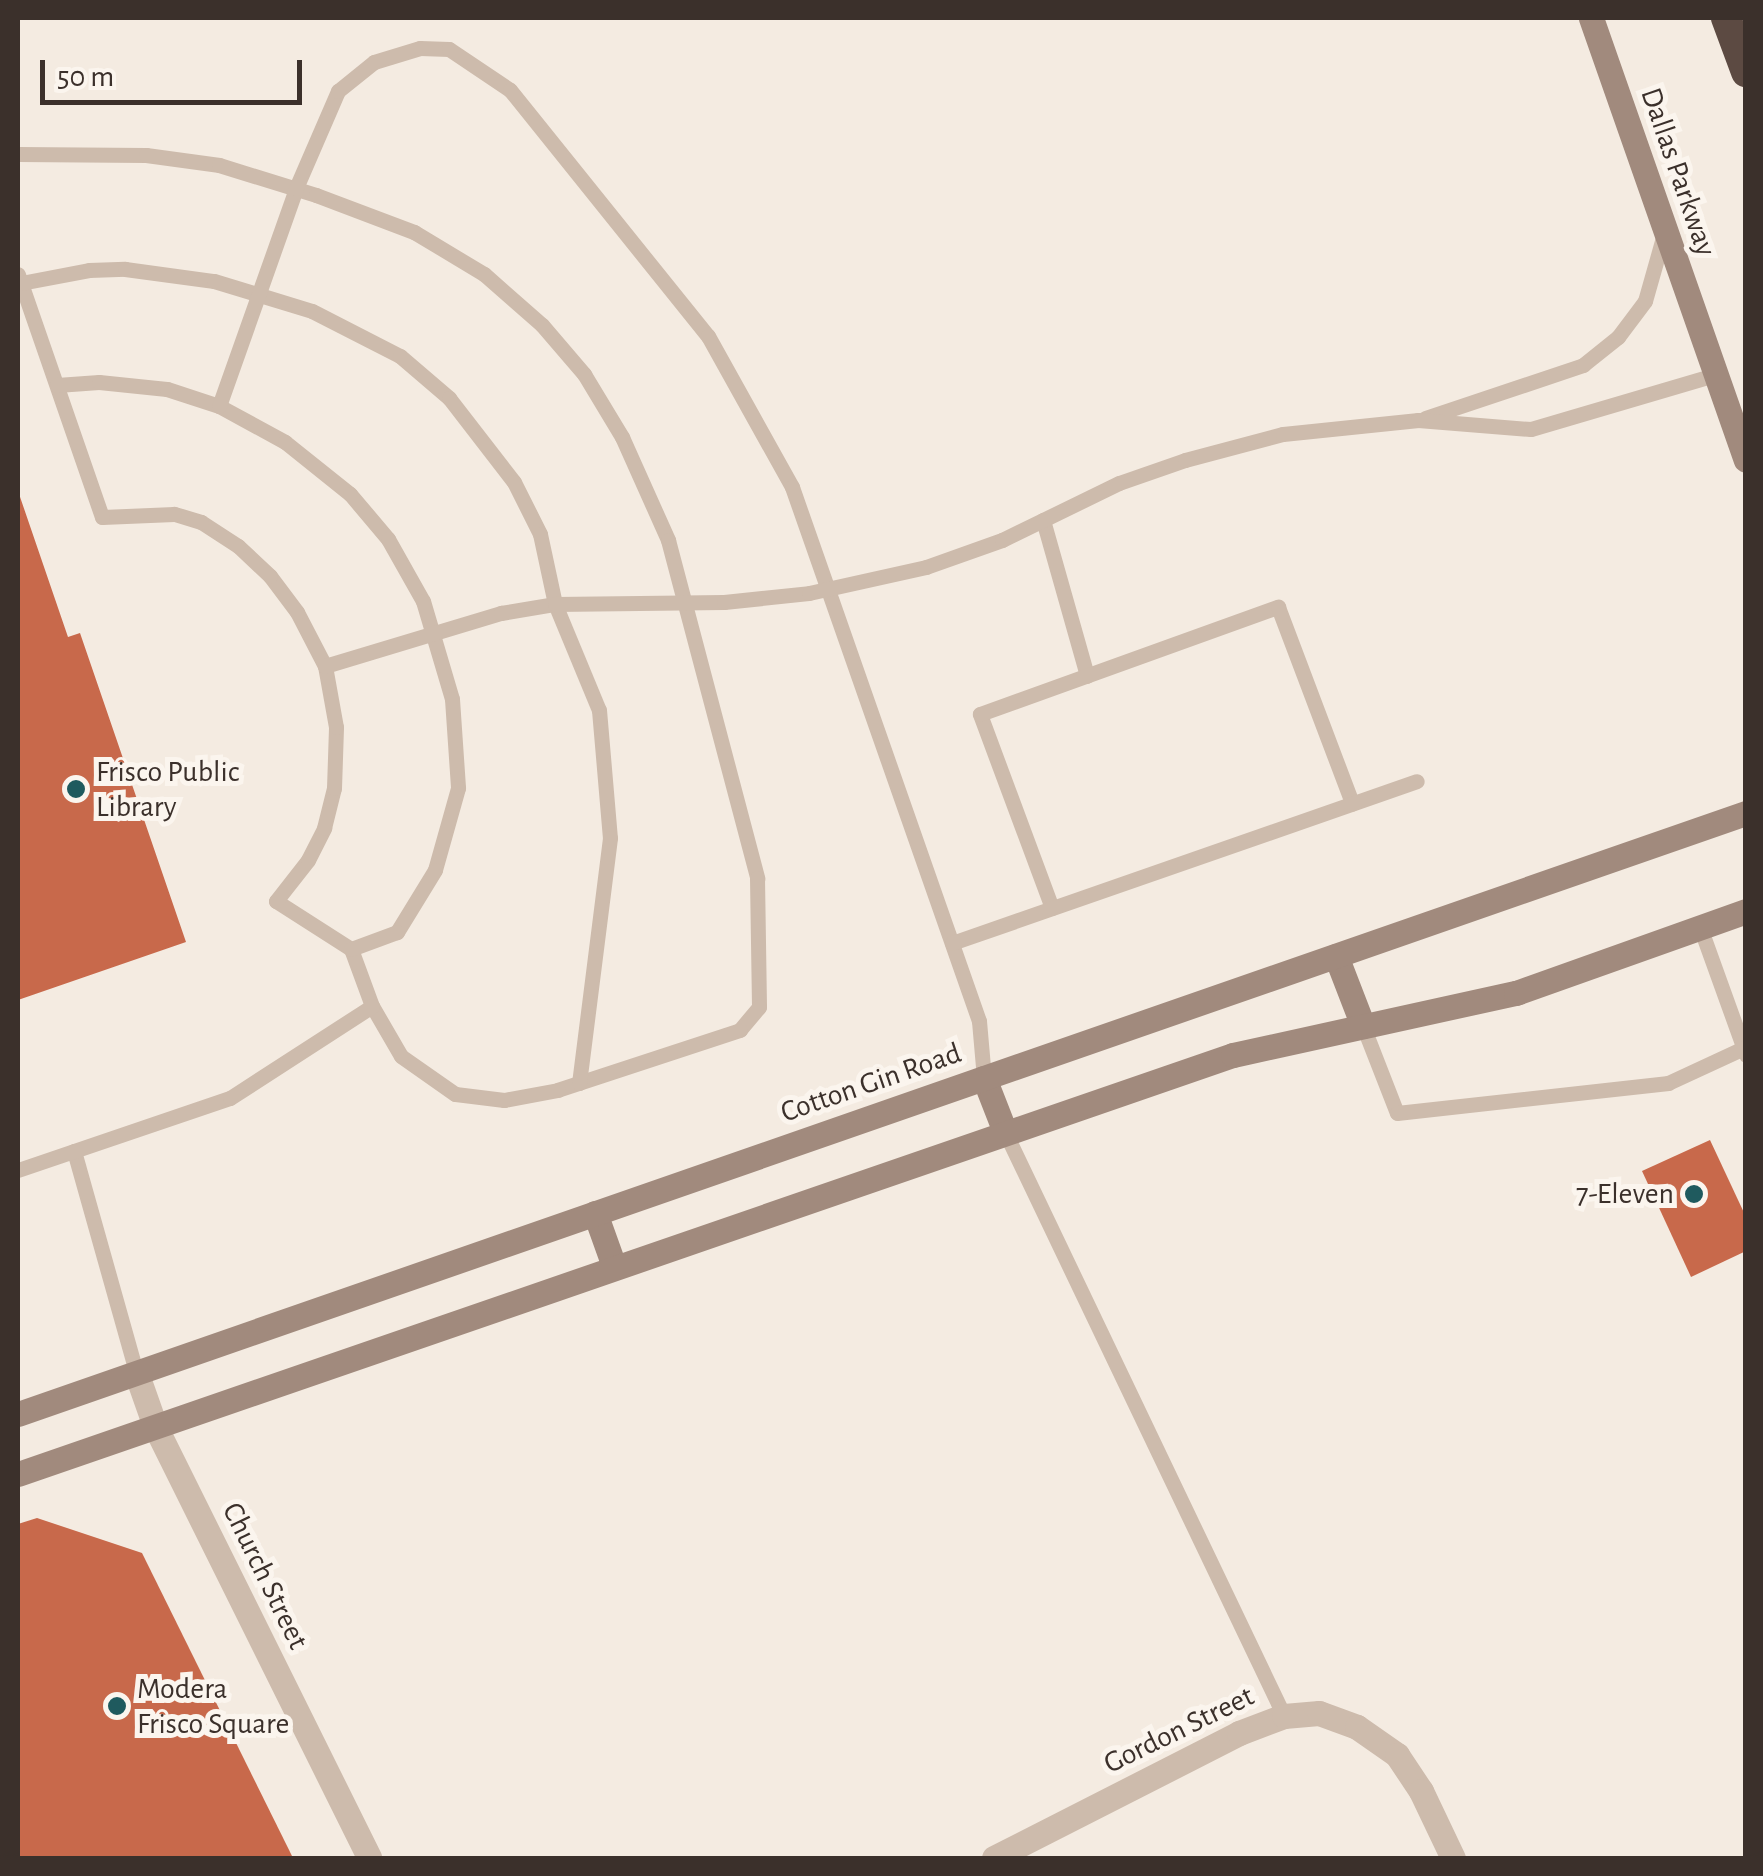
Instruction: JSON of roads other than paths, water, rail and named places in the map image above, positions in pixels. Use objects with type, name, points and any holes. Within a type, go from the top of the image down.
[{"type":"highway","points":[[1726,18],[1746,72]]},
{"type":"street","name":"Dallas Parkway","points":[[1591,18],[1746,460]]},
{"type":"street","name":"Cotton Gin Road","points":[[18,1414],[1746,813]]},
{"type":"street","points":[[18,1474],[1232,1055],[1516,993],[1746,911]]},
{"type":"street","points":[[1336,956],[1362,1026]]},
{"type":"street","points":[[984,1078],[1005,1132]]},
{"type":"street","points":[[596,1213],[614,1266]]},
{"type":"street","name":"Church Street","points":[[136,1372],[155,1426],[369,1858]]},
{"type":"street","name":"Gordon Street","points":[[994,1858],[1239,1733],[1284,1716],[1319,1713],[1357,1727],[1397,1755],[1421,1791],[1452,1858]]},
{"type":"lane","points":[[219,406],[296,188],[338,91],[374,62],[420,48],[449,49],[510,90],[708,336],[792,487],[831,588],[980,1021],[984,1078]]},
{"type":"lane","points":[[18,154],[146,155],[218,165],[296,188],[414,232],[484,274],[542,325],[584,374],[622,437],[668,540],[688,602],[756,878],[759,1007],[740,1030],[579,1083],[504,1100],[455,1094],[400,1056],[372,1006],[351,949],[276,901],[308,860],[324,828],[334,788],[336,727],[325,666],[298,612],[270,576],[238,546],[201,522],[174,514],[102,516],[19,278],[125,269],[214,280],[259,292],[369,338],[400,356],[449,398],[514,482],[540,534],[555,604],[599,710],[610,838],[579,1083]]},
{"type":"lane","points":[[1418,420],[1582,365],[1618,336],[1645,301],[1664,234]]},
{"type":"lane","points":[[325,666],[433,632],[555,604],[688,602],[831,588],[926,568],[1043,520],[1119,483],[1185,460],[1284,434],[1418,420],[1530,430],[1714,375]]},
{"type":"lane","points":[[58,385],[138,384],[219,406],[285,442],[350,494],[388,539],[423,601],[452,698],[458,788],[435,870],[396,932],[351,949]]},
{"type":"lane","points":[[1043,520],[1086,676]]},
{"type":"lane","points":[[1052,908],[980,714],[1278,607],[1352,803]]},
{"type":"lane","points":[[952,943],[1417,781]]},
{"type":"lane","points":[[1362,1026],[1397,1113],[1668,1083],[1745,1050],[1700,927]]},
{"type":"lane","points":[[18,1170],[230,1098],[372,1006]]},
{"type":"lane","points":[[1005,1132],[1284,1716]]},
{"type":"lane","points":[[74,1151],[136,1372]]},
{"type":"place","name":"Frisco Public Library","points":[[76,789]]},
{"type":"place","name":"7-Eleven","points":[[1694,1194]]},
{"type":"place","name":"Modera Frisco Square","points":[[117,1706]]}]
